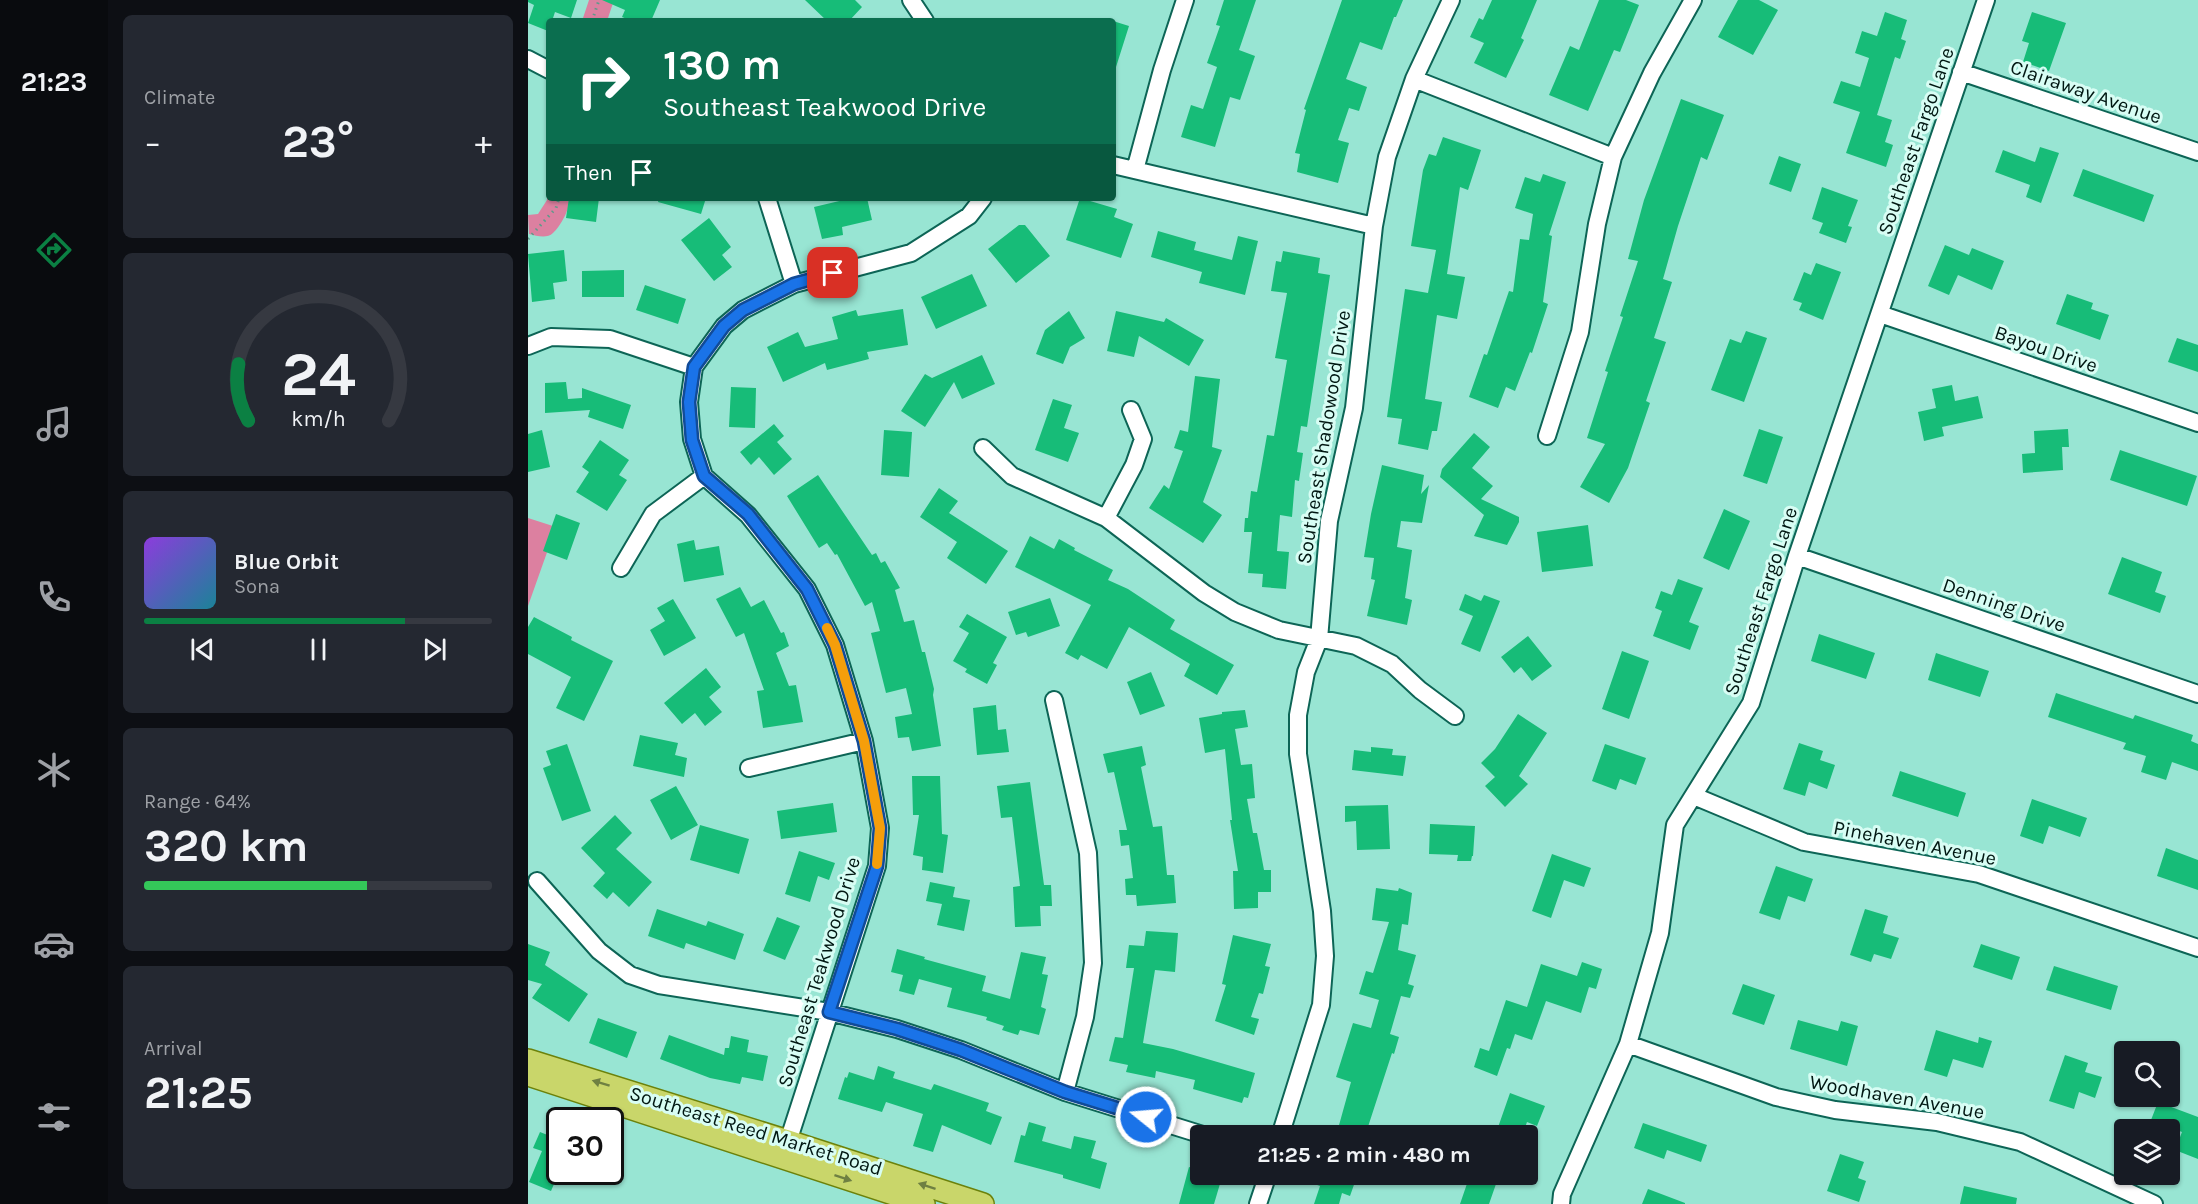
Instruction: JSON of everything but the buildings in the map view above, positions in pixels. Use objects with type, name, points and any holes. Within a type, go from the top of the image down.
[{"type":"main road","name":"Southeast Reed Market Road","points":[[528,1060],[785,1150],[924,1204]]},
{"type":"main road","name":"Southeast Reed Market Road","points":[[528,1076],[983,1204]]},
{"type":"street","points":[[911,0],[923,18]]},
{"type":"street","points":[[1135,170],[1161,70],[1185,0]]},
{"type":"street","name":"Southeast Shadowood Drive","points":[[1283,1125],[1321,1005],[1324,966],[1322,911],[1298,754],[1298,715],[1306,672],[1319,639],[1329,521],[1354,408],[1374,226],[1387,157],[1414,80],[1451,0]]},
{"type":"street","points":[[1547,436],[1580,332],[1597,224],[1613,157],[1652,73],[1693,0]]},
{"type":"street","name":"Southeast Fargo Lane","points":[[1561,1204],[1562,1194],[1628,1044],[1660,933],[1675,825],[1751,703],[1797,556],[1986,0]]},
{"type":"street","points":[[528,59],[546,68]]},
{"type":"street","name":"Clairaway Avenue","points":[[1961,72],[2198,152]]},
{"type":"street","points":[[1414,80],[1613,157]]},
{"type":"street","points":[[1116,166],[1374,226]]},
{"type":"street","points":[[768,201],[794,284]]},
{"type":"street","points":[[621,568],[653,514],[704,476],[692,440],[689,402],[694,367],[724,326],[743,310],[794,284],[911,253],[969,216],[981,201]]},
{"type":"street","name":"Bayou Drive","points":[[1880,314],[2198,423]]},
{"type":"street","points":[[528,346],[551,337],[610,339],[694,367]]},
{"type":"street","points":[[1106,518],[1134,465],[1143,439],[1131,410]]},
{"type":"street","points":[[983,448],[1012,476],[1106,518],[1204,592],[1235,612],[1279,630],[1356,646],[1392,664],[1420,690],[1455,716]]},
{"type":"street","name":"Southeast Teakwood Drive","points":[[704,476],[748,514],[807,589],[835,645],[864,741],[880,828],[877,866],[785,1150]]},
{"type":"street","name":"Denning Drive","points":[[1797,556],[2198,694]]},
{"type":"street","points":[[1054,700],[1088,853],[1093,963],[1085,1017],[1065,1092]]},
{"type":"street","points":[[748,768],[864,741]]},
{"type":"street","name":"Pinehaven Avenue","points":[[1694,796],[1804,842],[1978,874],[2198,948]]},
{"type":"street","points":[[537,881],[599,951],[630,975],[659,985],[829,1012],[897,1029],[961,1050],[1065,1092],[1190,1131]]},
{"type":"street","name":"Woodhaven Avenue","points":[[1628,1044],[1776,1097],[1835,1110],[1937,1122],[2020,1142],[2154,1204]]},
{"type":"street","points":[[1258,1204],[1264,1185]]},
{"type":"path","points":[[593,18],[599,0]]},
{"type":"path","points":[[528,239],[556,207],[558,201]]},
{"type":"shaded area","points":[[589,0],[614,0],[608,18],[583,18]]},
{"type":"shaded area","points":[[546,201],[570,201],[567,212],[551,235],[542,237],[529,234],[528,215],[538,214]]},
{"type":"shaded area","points":[[528,518],[556,527],[528,606]]},
{"type":"slow traffic","points":[[827,628],[835,645],[864,741],[880,828],[877,864]]},
{"type":"route","points":[[833,273],[794,284],[743,310],[724,326],[694,367],[689,402],[692,440],[704,476],[748,514],[807,589],[835,645],[864,741],[880,828],[877,866],[829,1012],[897,1029],[961,1050],[1065,1092],[1146,1117]]}]
